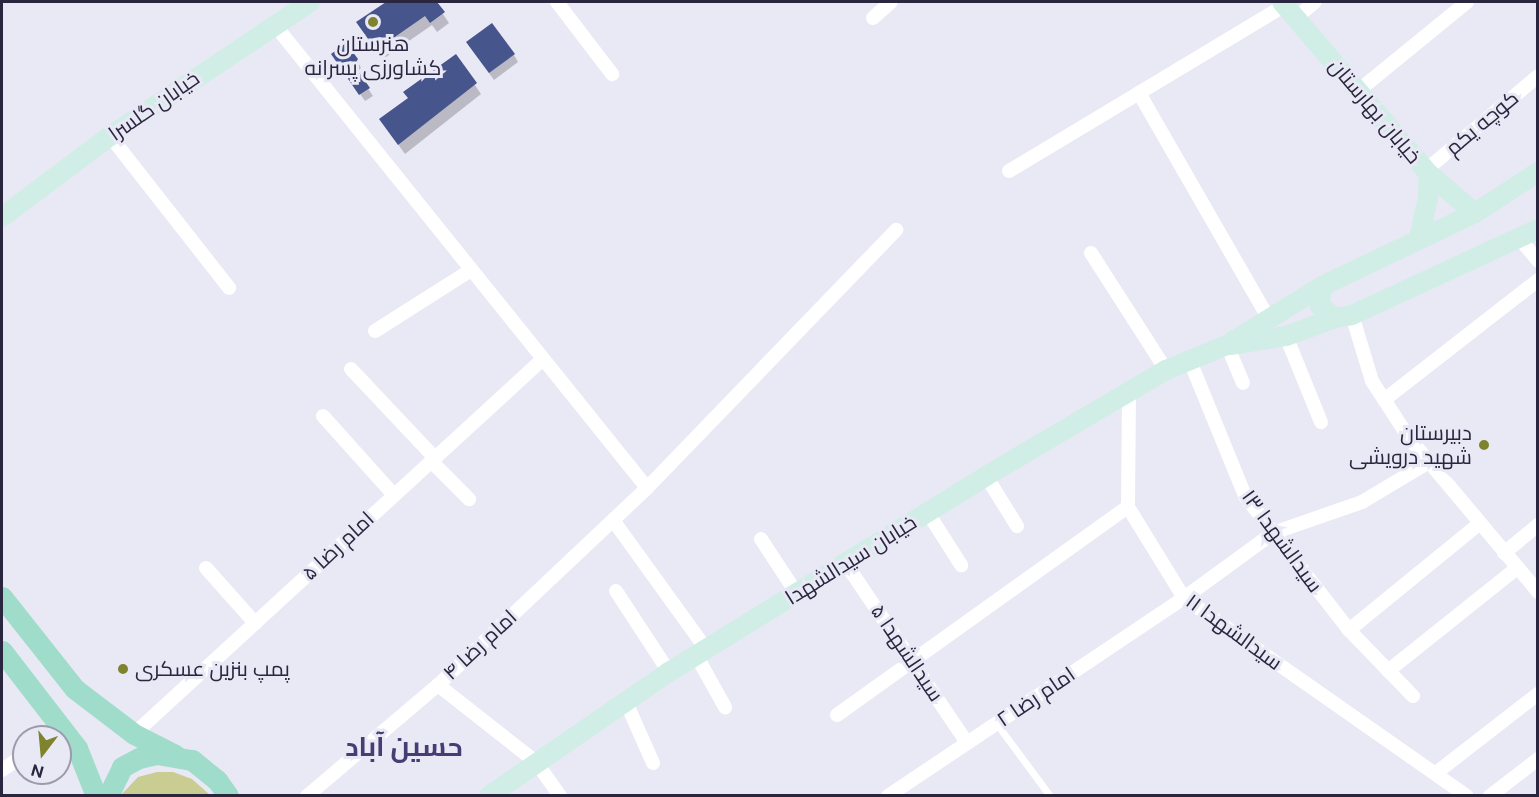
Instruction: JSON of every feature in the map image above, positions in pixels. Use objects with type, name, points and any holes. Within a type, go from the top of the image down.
[{"type":"main road","points":[[2,597],[75,689],[134,734],[205,770],[228,795]]},
{"type":"main road","points":[[2,651],[51,725]]},
{"type":"main road","points":[[72,744],[77,748],[96,795]]},
{"type":"main road","points":[[108,795],[122,767],[139,758],[175,755]]},
{"type":"street","name":"خیابان گلسرا","points":[[2,217],[110,136],[310,2]]},
{"type":"street","points":[[557,2],[612,74]]},
{"type":"street","points":[[873,18],[891,2]]},
{"type":"street","points":[[1008,171],[1288,8],[1315,2]]},
{"type":"street","points":[[1358,91],[1467,2]]},
{"type":"street","name":"خیابان بهارستان","points":[[1288,8],[1427,172],[1474,213]]},
{"type":"street","points":[[274,24],[646,488]]},
{"type":"street","name":"کوچه یکم","points":[[1427,172],[1538,76]]},
{"type":"street","points":[[1139,93],[1269,319]]},
{"type":"street","points":[[110,136],[229,288]]},
{"type":"street","points":[[1419,238],[1427,172]]},
{"type":"street","points":[[1227,345],[1322,286],[1474,213],[1538,172]]},
{"type":"street","points":[[1227,345],[1286,336],[1344,316],[1538,229]]},
{"type":"street","name":"امام رضا ۴","points":[[307,795],[438,685],[613,520],[896,230]]},
{"type":"street","points":[[1519,238],[1538,261]]},
{"type":"street","points":[[1091,253],[1166,370]]},
{"type":"street","points":[[375,331],[471,270]]},
{"type":"street","points":[[1384,400],[1538,280]]},
{"type":"street","points":[[1322,286],[1320,306],[1344,316],[1372,381],[1384,400],[1429,462],[1538,592]]},
{"type":"street","points":[[1286,336],[1321,422]]},
{"type":"street","points":[[1227,345],[1243,383]]},
{"type":"street","name":"خیابان سیدالشهدا","points":[[489,795],[625,700],[986,476],[1166,370],[1227,345]]},
{"type":"street","name":"امام رضا ۵","points":[[134,734],[543,359]]},
{"type":"street","name":"سیدالشهدا ۱۳","points":[[1190,361],[1245,496],[1349,630],[1413,696]]},
{"type":"street","points":[[351,369],[469,499]]},
{"type":"street","points":[[837,715],[1128,507],[1129,391]]},
{"type":"street","points":[[323,416],[394,495]]},
{"type":"street","name":"امام رضا ۲","points":[[888,795],[1184,598],[1273,533],[1362,502],[1429,462]]},
{"type":"street","points":[[986,476],[1017,525]]},
{"type":"street","name":"سیدالشهدا ۱۱","points":[[1128,507],[1184,598],[1467,795]]},
{"type":"street","points":[[928,513],[961,566]]},
{"type":"street","points":[[613,520],[701,652],[725,708]]},
{"type":"street","points":[[1349,630],[1480,523]]},
{"type":"street","points":[[1504,553],[1538,525]]},
{"type":"street","points":[[761,539],[797,594]]},
{"type":"street","name":"سیدالشهدا ۵","points":[[846,564],[967,743]]},
{"type":"street","points":[[206,568],[255,623]]},
{"type":"street","points":[[1388,671],[1517,568]]},
{"type":"street","points":[[616,591],[669,672]]},
{"type":"street","points":[[438,685],[536,762],[560,795]]},
{"type":"street","points":[[1436,773],[1538,694]]},
{"type":"street","points":[[625,700],[653,763]]},
{"type":"street","points":[[1490,795],[1538,759]]},
{"type":"lane","points":[[996,723],[1050,795]]},
{"type":"green space","points":[[157,772],[173,772],[192,779],[210,795],[121,795],[138,777]]},
{"type":"building","points":[[386,2],[437,2],[445,12],[430,23],[425,16],[376,50],[356,22]]},
{"type":"building","points":[[492,23],[515,54],[489,73],[466,42]]},
{"type":"building","points":[[346,43],[358,59],[354,65],[370,88],[359,95],[331,54]]},
{"type":"building","points":[[456,54],[477,83],[398,145],[379,119],[408,98],[403,92]]},
{"type":"place","name":"هنرستان کشاورزی پسرانه","points":[[373,22]]},
{"type":"place","name":"دبیرستان شهید درویشی","points":[[1484,445]]},
{"type":"place","name":"پمپ بنزین عسکری","points":[[123,669]]},
{"type":"district","name":"حسین آباد","points":[[404,747]]}]
